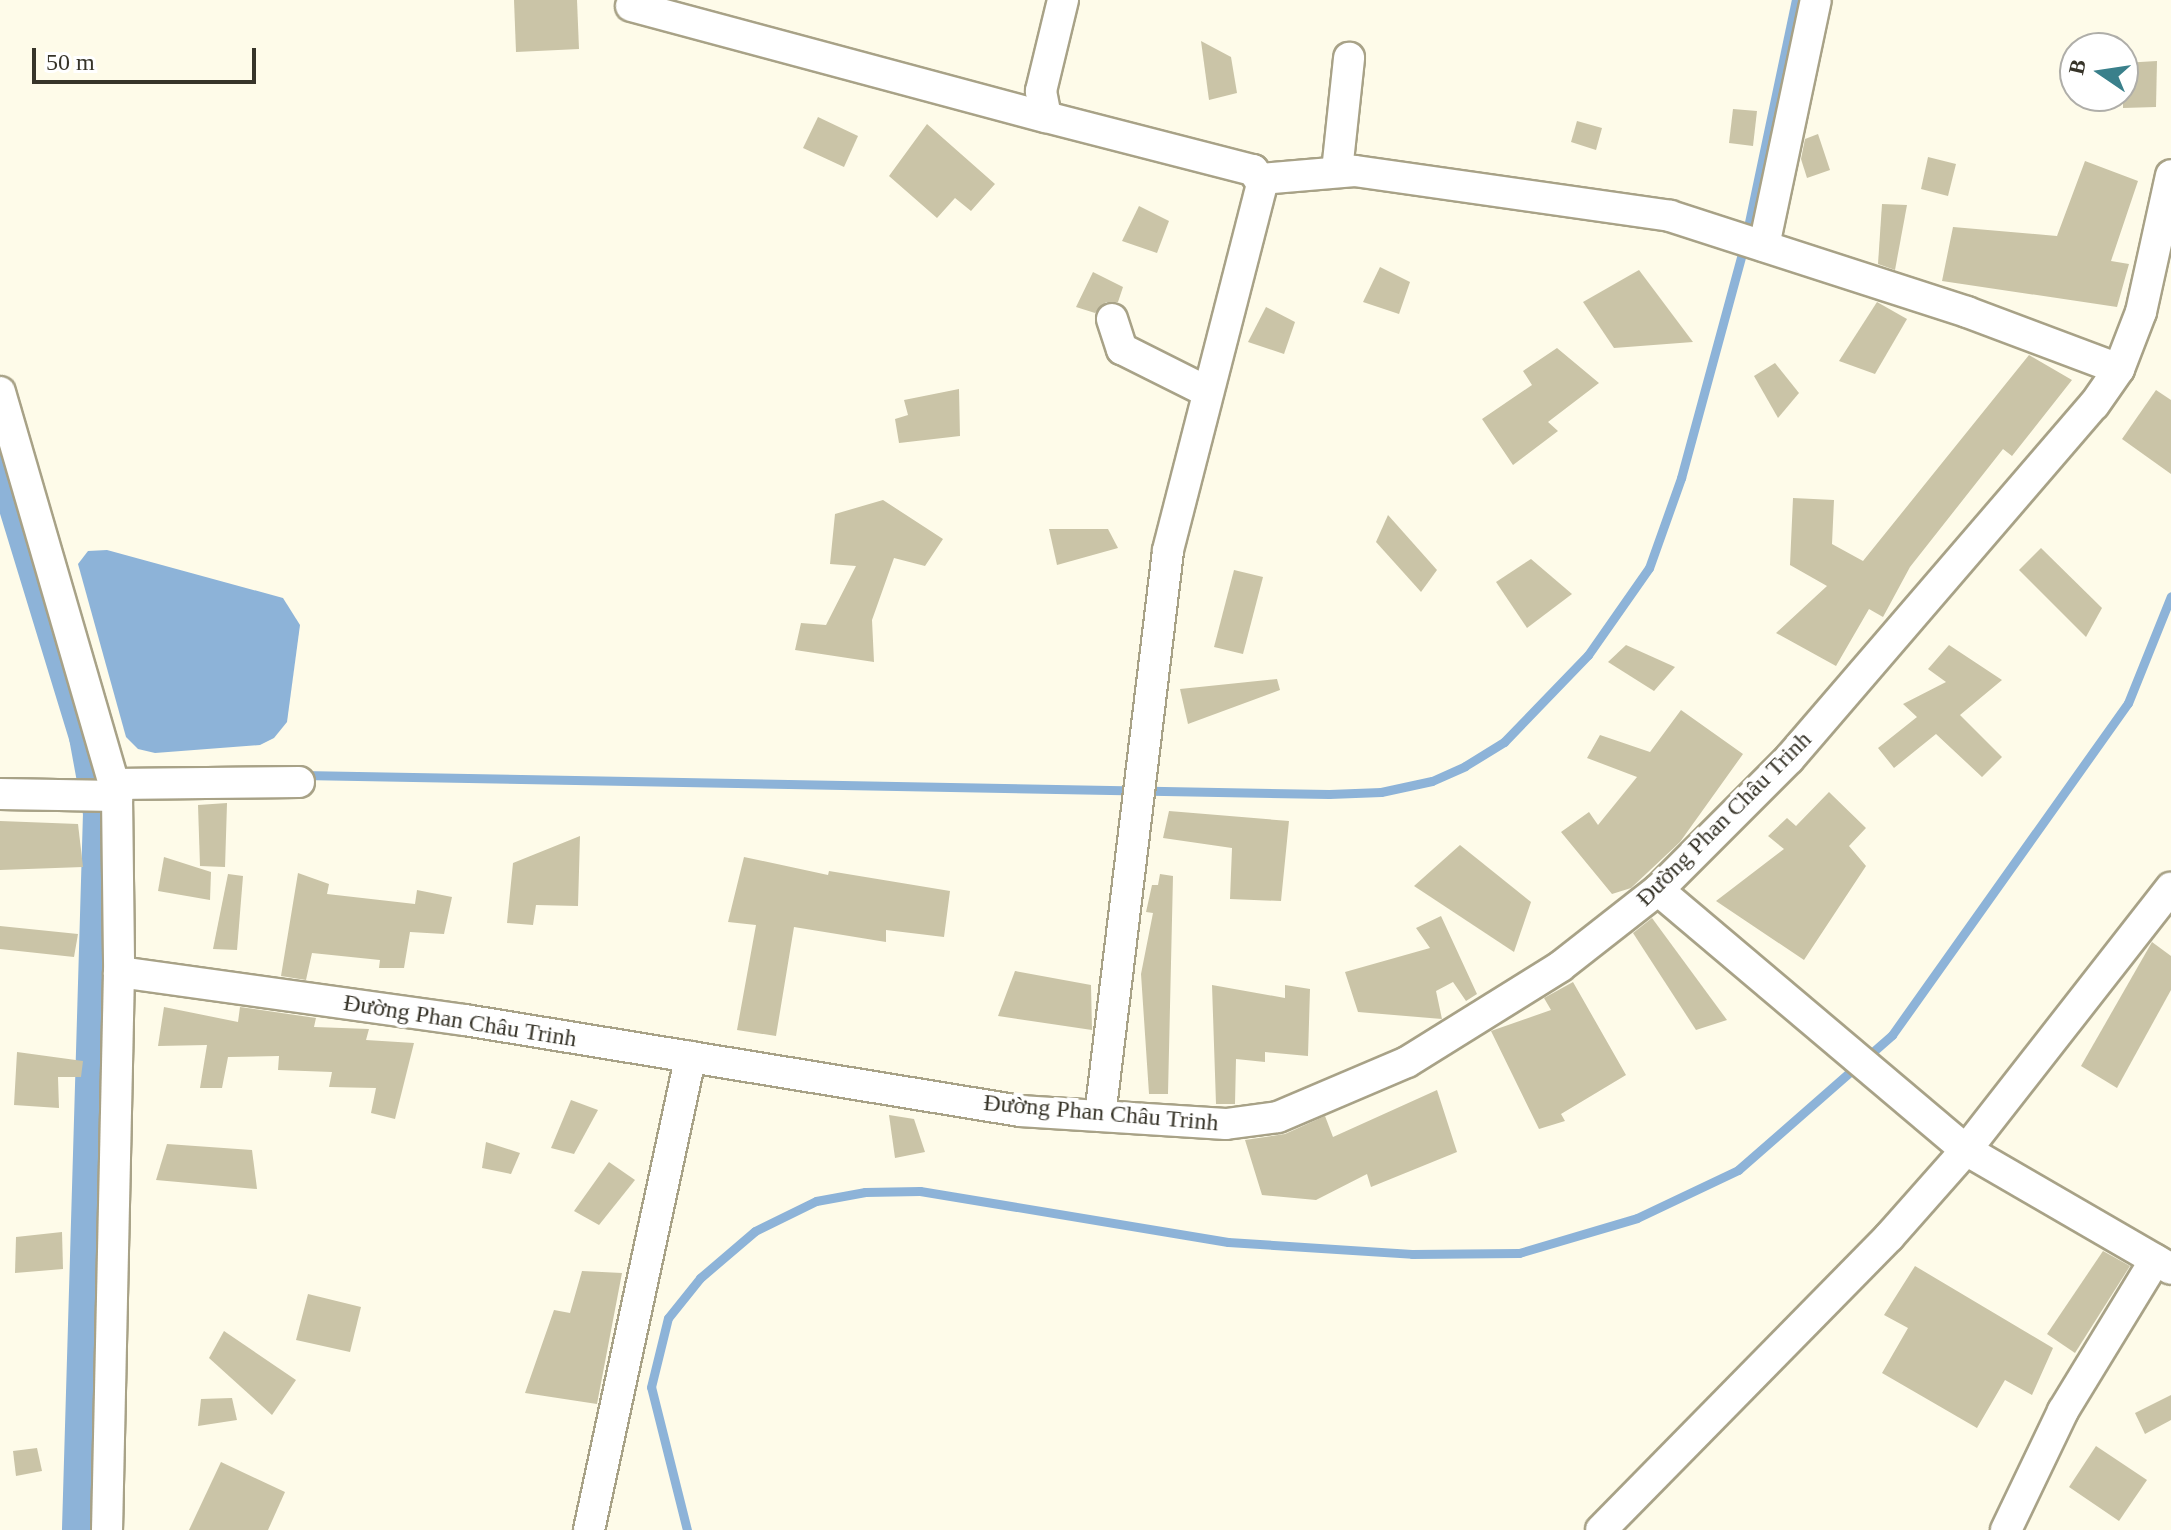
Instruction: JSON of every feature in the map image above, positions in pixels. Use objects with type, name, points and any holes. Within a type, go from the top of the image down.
[{"type":"street","points":[[1046,117],[1041,91],[1063,0]]},
{"type":"street","points":[[1761,245],[1816,0]]},
{"type":"street","points":[[631,6],[1253,170],[1261,179]]},
{"type":"street","points":[[1337,171],[1349,58]]},
{"type":"street","points":[[1261,179],[1337,171],[1594,202],[1670,216],[1967,312],[2119,369]]},
{"type":"street","name":"Đường Phan Châu Trinh","points":[[119,972],[690,1057],[1020,1111],[1226,1124],[1278,1117],[1407,1062],[1561,966],[1658,890],[1789,759],[2094,405],[2119,369],[2141,312],[2171,175]]},
{"type":"street","points":[[1100,1116],[1168,551],[1261,179]]},
{"type":"street","points":[[1112,319],[1122,349],[1206,391]]},
{"type":"street","points":[[0,392],[116,790],[119,972],[107,1530]]},
{"type":"street","points":[[0,794],[64,795],[299,782]]},
{"type":"street","points":[[1601,1530],[1889,1237],[1966,1150],[2171,888]]},
{"type":"street","points":[[1658,890],[1966,1150],[2163,1265],[2063,1411],[2006,1530]]},
{"type":"street","points":[[589,1530],[690,1057]]},
{"type":"water","points":[[107,550],[283,598],[300,625],[287,722],[274,738],[260,745],[155,753],[138,749],[126,737],[78,564],[88,551]]},
{"type":"building","points":[[514,0],[577,0],[579,49],[516,52]]},
{"type":"building","points":[[1201,41],[1231,57],[1237,93],[1209,100]]},
{"type":"building","points":[[2157,61],[2156,107],[2139,108],[2139,62]]},
{"type":"building","points":[[1733,109],[1757,111],[1753,146],[1729,143]]},
{"type":"building","points":[[818,117],[858,136],[844,167],[803,148]]},
{"type":"building","points":[[1577,121],[1602,128],[1596,150],[1571,142]]},
{"type":"building","points":[[927,124],[995,184],[971,211],[955,198],[937,218],[889,176]]},
{"type":"building","points":[[1818,134],[1830,170],[1807,178],[1801,159],[1805,139]]},
{"type":"building","points":[[1928,157],[1956,164],[1948,196],[1921,189]]},
{"type":"building","points":[[2085,161],[2138,181],[2111,261],[2129,264],[2117,307],[1942,281],[1953,227],[2057,236]]},
{"type":"building","points":[[1882,204],[1907,205],[1895,270],[1878,264]]},
{"type":"building","points":[[1139,206],[1169,221],[1157,253],[1122,241]]},
{"type":"building","points":[[1380,267],[1410,282],[1399,314],[1363,302]]},
{"type":"building","points":[[1639,270],[1693,342],[1614,348],[1583,302]]},
{"type":"building","points":[[1093,272],[1123,287],[1118,302],[1106,302],[1095,313],[1076,307]]},
{"type":"building","points":[[1877,302],[1907,319],[1875,374],[1839,361]]},
{"type":"building","points":[[1266,307],[1295,322],[1284,354],[1248,342]]},
{"type":"building","points":[[1557,348],[1599,383],[1548,422],[1558,431],[1513,465],[1482,419],[1532,385],[1523,371]]},
{"type":"building","points":[[2029,355],[2072,380],[2012,456],[2003,449],[1910,567],[1883,617],[1869,609],[1836,666],[1776,633],[1827,586],[1790,565],[1793,498],[1834,500],[1832,544],[1863,561]]},
{"type":"building","points":[[1775,363],[1799,393],[1778,418],[1754,376]]},
{"type":"building","points":[[959,389],[960,436],[899,443],[895,419],[908,415],[904,400]]},
{"type":"building","points":[[2156,390],[2171,400],[2171,474],[2122,439]]},
{"type":"building","points":[[883,500],[943,539],[925,566],[894,558],[872,620],[874,662],[795,650],[801,623],[826,625],[856,566],[830,564],[835,514]]},
{"type":"building","points":[[1388,515],[1437,570],[1421,592],[1376,542]]},
{"type":"building","points":[[1049,529],[1108,529],[1118,548],[1057,565]]},
{"type":"building","points":[[2041,548],[2102,608],[2086,637],[2019,570]]},
{"type":"building","points":[[1531,559],[1572,594],[1527,628],[1496,582]]},
{"type":"building","points":[[1234,570],[1263,577],[1243,654],[1214,647]]},
{"type":"building","points":[[1626,645],[1675,667],[1654,691],[1608,662]]},
{"type":"building","points":[[1949,645],[2002,680],[1960,715],[2002,757],[1982,777],[1936,734],[1894,768],[1878,748],[1917,717],[1903,704],[1946,682],[1928,669]]},
{"type":"building","points":[[1277,679],[1280,690],[1188,724],[1180,689]]},
{"type":"building","points":[[1681,710],[1743,754],[1680,842],[1631,888],[1612,894],[1561,832],[1589,812],[1598,825],[1637,777],[1587,758],[1600,735],[1650,752]]},
{"type":"building","points":[[1829,792],[1866,828],[1849,846],[1866,866],[1804,960],[1716,901],[1784,849],[1768,836],[1787,818],[1796,826]]},
{"type":"building","points":[[227,803],[225,867],[200,866],[198,805]]},
{"type":"building","points":[[1169,811],[1289,821],[1281,901],[1230,899],[1232,848],[1163,838]]},
{"type":"building","points":[[0,821],[78,824],[83,867],[0,870]]},
{"type":"building","points":[[580,836],[578,906],[536,905],[533,925],[507,923],[513,863]]},
{"type":"building","points":[[1460,845],[1531,902],[1514,952],[1414,886]]},
{"type":"building","points":[[164,857],[211,872],[210,900],[158,891]]},
{"type":"building","points":[[744,857],[828,875],[829,871],[950,891],[944,937],[886,930],[886,942],[794,927],[776,1036],[737,1030],[756,925],[728,922]]},
{"type":"building","points":[[298,873],[329,884],[327,894],[415,904],[417,890],[452,897],[444,934],[410,932],[404,968],[379,968],[380,960],[312,953],[306,980],[281,976]]},
{"type":"building","points":[[228,874],[243,876],[237,950],[213,949]]},
{"type":"building","points":[[1160,874],[1173,876],[1168,1094],[1149,1094],[1141,974],[1153,913],[1146,912],[1152,885],[1158,885]]},
{"type":"building","points":[[1441,916],[1477,994],[1466,1001],[1453,982],[1436,991],[1442,1019],[1358,1012],[1345,972],[1430,948],[1416,928]]},
{"type":"building","points":[[1652,918],[1727,1020],[1696,1030],[1633,933]]},
{"type":"building","points":[[0,926],[78,934],[74,957],[0,949]]},
{"type":"building","points":[[2152,942],[2171,956],[2171,990],[2117,1088],[2081,1066]]},
{"type":"building","points":[[1015,971],[1091,985],[1092,1030],[998,1016]]},
{"type":"building","points":[[1573,982],[1626,1075],[1561,1114],[1565,1121],[1539,1129],[1491,1031],[1551,1010],[1544,998]]},
{"type":"building","points":[[1212,985],[1285,998],[1285,985],[1310,989],[1308,1056],[1265,1052],[1265,1062],[1236,1059],[1235,1104],[1216,1104]]},
{"type":"building","points":[[164,1007],[238,1022],[240,1007],[316,1018],[314,1027],[369,1029],[366,1040],[414,1043],[395,1119],[371,1113],[376,1088],[329,1087],[332,1072],[278,1070],[279,1056],[228,1057],[222,1088],[200,1088],[207,1045],[158,1046]]},
{"type":"building","points":[[17,1052],[83,1061],[81,1077],[58,1077],[59,1108],[14,1105]]},
{"type":"building","points":[[1437,1090],[1457,1152],[1371,1187],[1367,1174],[1316,1200],[1262,1195],[1245,1140],[1285,1134],[1325,1116],[1333,1137]]},
{"type":"building","points":[[571,1100],[598,1110],[574,1154],[551,1148]]},
{"type":"building","points":[[889,1115],[914,1119],[925,1152],[895,1158]]},
{"type":"building","points":[[486,1142],[520,1153],[511,1174],[482,1168]]},
{"type":"building","points":[[167,1144],[252,1150],[257,1189],[156,1180]]},
{"type":"building","points":[[609,1162],[635,1180],[599,1225],[574,1211]]},
{"type":"building","points":[[62,1232],[63,1269],[15,1273],[16,1237]]},
{"type":"building","points":[[2103,1251],[2130,1266],[2075,1353],[2047,1334]]},
{"type":"building","points":[[1915,1266],[2053,1348],[2032,1395],[2005,1380],[1977,1428],[1882,1373],[1908,1328],[1884,1315]]},
{"type":"building","points":[[582,1271],[622,1273],[597,1404],[525,1393],[554,1310],[570,1313]]},
{"type":"building","points":[[308,1294],[361,1307],[350,1352],[296,1340]]},
{"type":"building","points":[[224,1331],[296,1380],[272,1415],[209,1358]]},
{"type":"building","points":[[2171,1395],[2171,1420],[2145,1434],[2135,1413]]},
{"type":"building","points":[[232,1398],[237,1420],[198,1426],[201,1399]]},
{"type":"building","points":[[2096,1446],[2147,1480],[2119,1521],[2069,1487]]},
{"type":"building","points":[[37,1448],[42,1471],[16,1476],[13,1451]]},
{"type":"building","points":[[221,1462],[285,1492],[268,1530],[189,1530]]},
{"type":"waterway","points":[[302,775],[1329,794],[1381,792],[1432,781],[1465,766],[1504,742],[1588,655],[1649,568],[1681,478],[1744,246],[1796,0]]},
{"type":"waterway","points":[[0,459],[85,737],[99,813],[78,1530]]},
{"type":"waterway","points":[[687,1530],[651,1387],[668,1318],[700,1278],[755,1231],[816,1201],[865,1192],[920,1191],[1228,1242],[1412,1254],[1519,1253],[1637,1218],[1738,1170],[1892,1035],[2128,703],[2171,596]]}]
